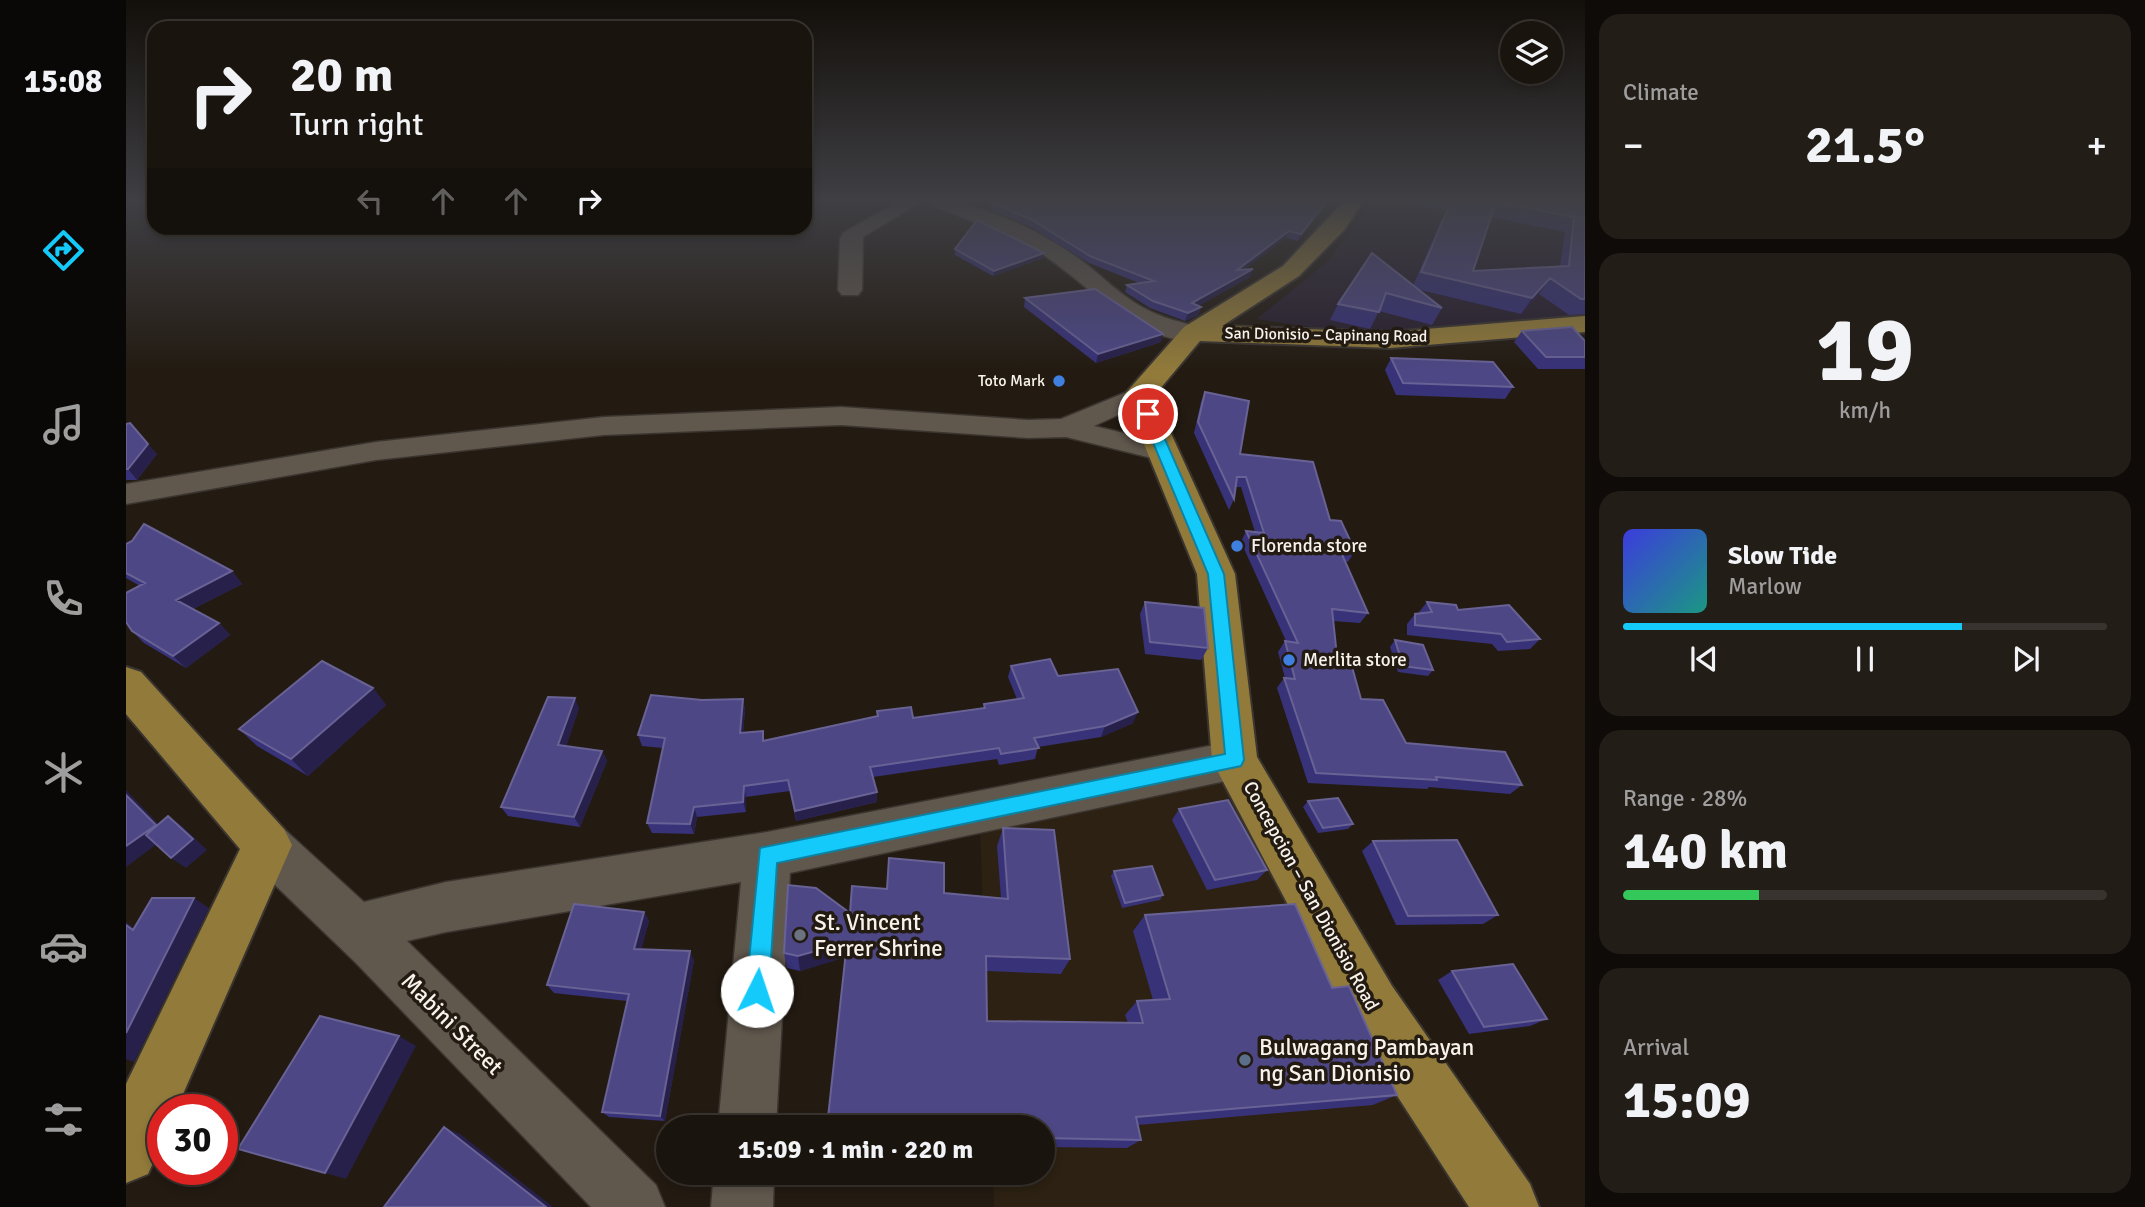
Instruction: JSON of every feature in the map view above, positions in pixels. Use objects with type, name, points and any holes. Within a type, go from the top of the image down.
[{"type":"main road","points":[[1139,395],[1193,333],[1291,271],[1303,258]]},
{"type":"main road","name":"San Dionisio – Capinang Road","points":[[1193,333],[1390,340],[1585,324]]},
{"type":"main road","name":"Concepcion – San Dionisio Road","points":[[1139,395],[1216,574],[1235,760],[1372,1006],[1507,1207]]},
{"type":"main road","points":[[126,684],[267,845],[126,1152]]},
{"type":"street","points":[[850,290],[851,258]]},
{"type":"street","points":[[1064,258],[1142,320],[1162,328],[1193,333]]},
{"type":"street","points":[[1066,428],[1139,395]]},
{"type":"street","points":[[126,494],[376,451],[604,426],[841,415],[1028,429],[1066,428],[1164,452]]},
{"type":"street","points":[[355,929],[446,907],[767,855],[1235,760]]},
{"type":"street","name":"Mabini Street","points":[[267,845],[634,1207]]},
{"type":"street","points":[[748,1115],[767,855]]},
{"type":"street","points":[[742,1207],[743,1185]]},
{"type":"shaded area","points":[[1330,258],[1585,258],[1585,314],[1398,333],[1329,330],[1257,319]]},
{"type":"shaded area","points":[[1225,778],[1469,1207],[994,1207],[993,1185],[1055,1185],[1055,1115],[991,1115],[980,828]]},
{"type":"building","points":[[972,258],[1029,258],[994,271]]},
{"type":"building","points":[[1096,258],[1253,258],[1237,270],[1253,269],[1192,303],[1201,307],[1188,313],[1153,301],[1127,285],[1154,281]]},
{"type":"building","points":[[1368,258],[1379,258],[1442,308],[1386,293],[1379,312],[1338,304]]},
{"type":"building","points":[[1427,258],[1477,258],[1473,271],[1569,266],[1570,258],[1585,258],[1585,299],[1550,278],[1532,298],[1421,272]]},
{"type":"building","points":[[1095,289],[1163,334],[1098,354],[1025,298]]},
{"type":"building","points":[[1572,327],[1585,341],[1585,357],[1546,357],[1522,331]]},
{"type":"building","points":[[1391,358],[1493,362],[1513,387],[1403,383]]},
{"type":"building","points":[[1205,392],[1249,401],[1240,454],[1313,462],[1330,520],[1341,521],[1355,551],[1340,550],[1368,613],[1332,609],[1338,666],[1352,667],[1361,699],[1383,700],[1406,743],[1505,752],[1522,785],[1436,777],[1437,780],[1316,773],[1284,678],[1295,679],[1285,641],[1298,643],[1246,531],[1264,533],[1246,477],[1237,477],[1234,499],[1198,422]]},
{"type":"building","points":[[130,423],[148,444],[126,469],[126,424]]},
{"type":"building","points":[[144,524],[232,571],[176,600],[219,623],[173,656],[132,631],[126,622],[126,593],[145,583],[126,573],[126,544],[132,541]]},
{"type":"building","points":[[1145,602],[1204,608],[1208,648],[1150,642]]},
{"type":"building","points":[[1427,602],[1456,605],[1458,610],[1509,605],[1540,639],[1507,642],[1501,634],[1415,625],[1415,614],[1432,612]]},
{"type":"building","points":[[1395,640],[1423,645],[1433,670],[1403,666]]},
{"type":"building","points":[[1050,659],[1058,676],[1118,669],[1138,712],[1105,726],[1034,738],[1039,748],[1001,754],[999,748],[870,767],[877,792],[795,811],[788,780],[744,786],[743,802],[694,807],[690,824],[647,823],[665,738],[638,735],[651,695],[702,700],[743,699],[740,733],[763,731],[763,741],[878,716],[877,711],[911,707],[913,718],[985,708],[984,704],[1024,698],[1011,666]]},
{"type":"building","points":[[322,661],[373,688],[291,759],[239,729]]},
{"type":"building","points":[[548,697],[575,698],[558,745],[602,751],[574,817],[501,807]]},
{"type":"building","points":[[126,795],[156,825],[126,846]]},
{"type":"building","points":[[1338,798],[1353,824],[1323,828],[1308,801]]},
{"type":"building","points":[[1228,800],[1267,870],[1215,880],[1179,809]]},
{"type":"building","points":[[168,816],[193,839],[171,858],[146,835]]},
{"type":"building","points":[[1003,828],[1054,830],[1070,959],[986,956],[987,1021],[1143,1023],[1137,1001],[1170,999],[1145,915],[1295,904],[1332,988],[1349,986],[1397,1095],[1136,1117],[1141,1140],[1055,1138],[1055,1115],[828,1115],[847,942],[798,956],[784,953],[788,885],[816,888],[850,913],[852,886],[887,889],[889,858],[944,863],[944,893],[1008,899]]},
{"type":"building","points":[[1457,840],[1498,915],[1408,916],[1373,841]]},
{"type":"building","points":[[1152,866],[1163,895],[1125,903],[1114,871]]},
{"type":"building","points":[[152,898],[194,898],[126,1033],[126,925],[133,930]]},
{"type":"building","points":[[574,904],[644,912],[634,949],[690,951],[660,1115],[602,1112],[629,994],[547,985]]},
{"type":"building","points":[[1513,964],[1547,1019],[1484,1027],[1452,971]]},
{"type":"building","points":[[320,1016],[399,1036],[325,1173],[238,1149]]},
{"type":"building","points":[[444,1127],[546,1207],[384,1207]]},
{"type":"place","name":"Toto Mark","points":[[1059,381]]},
{"type":"place","name":"Florenda store","points":[[1237,546]]},
{"type":"place","name":"Merlita store","points":[[1289,660]]},
{"type":"place","name":"St. Vincent Ferrer Shrine","points":[[800,935]]},
{"type":"place","name":"Bulwagang Pambayan ng San Dionisio","points":[[1245,1060]]},
{"type":"route","points":[[757,991],[767,855],[1235,760],[1216,574],[1148,414]]}]
